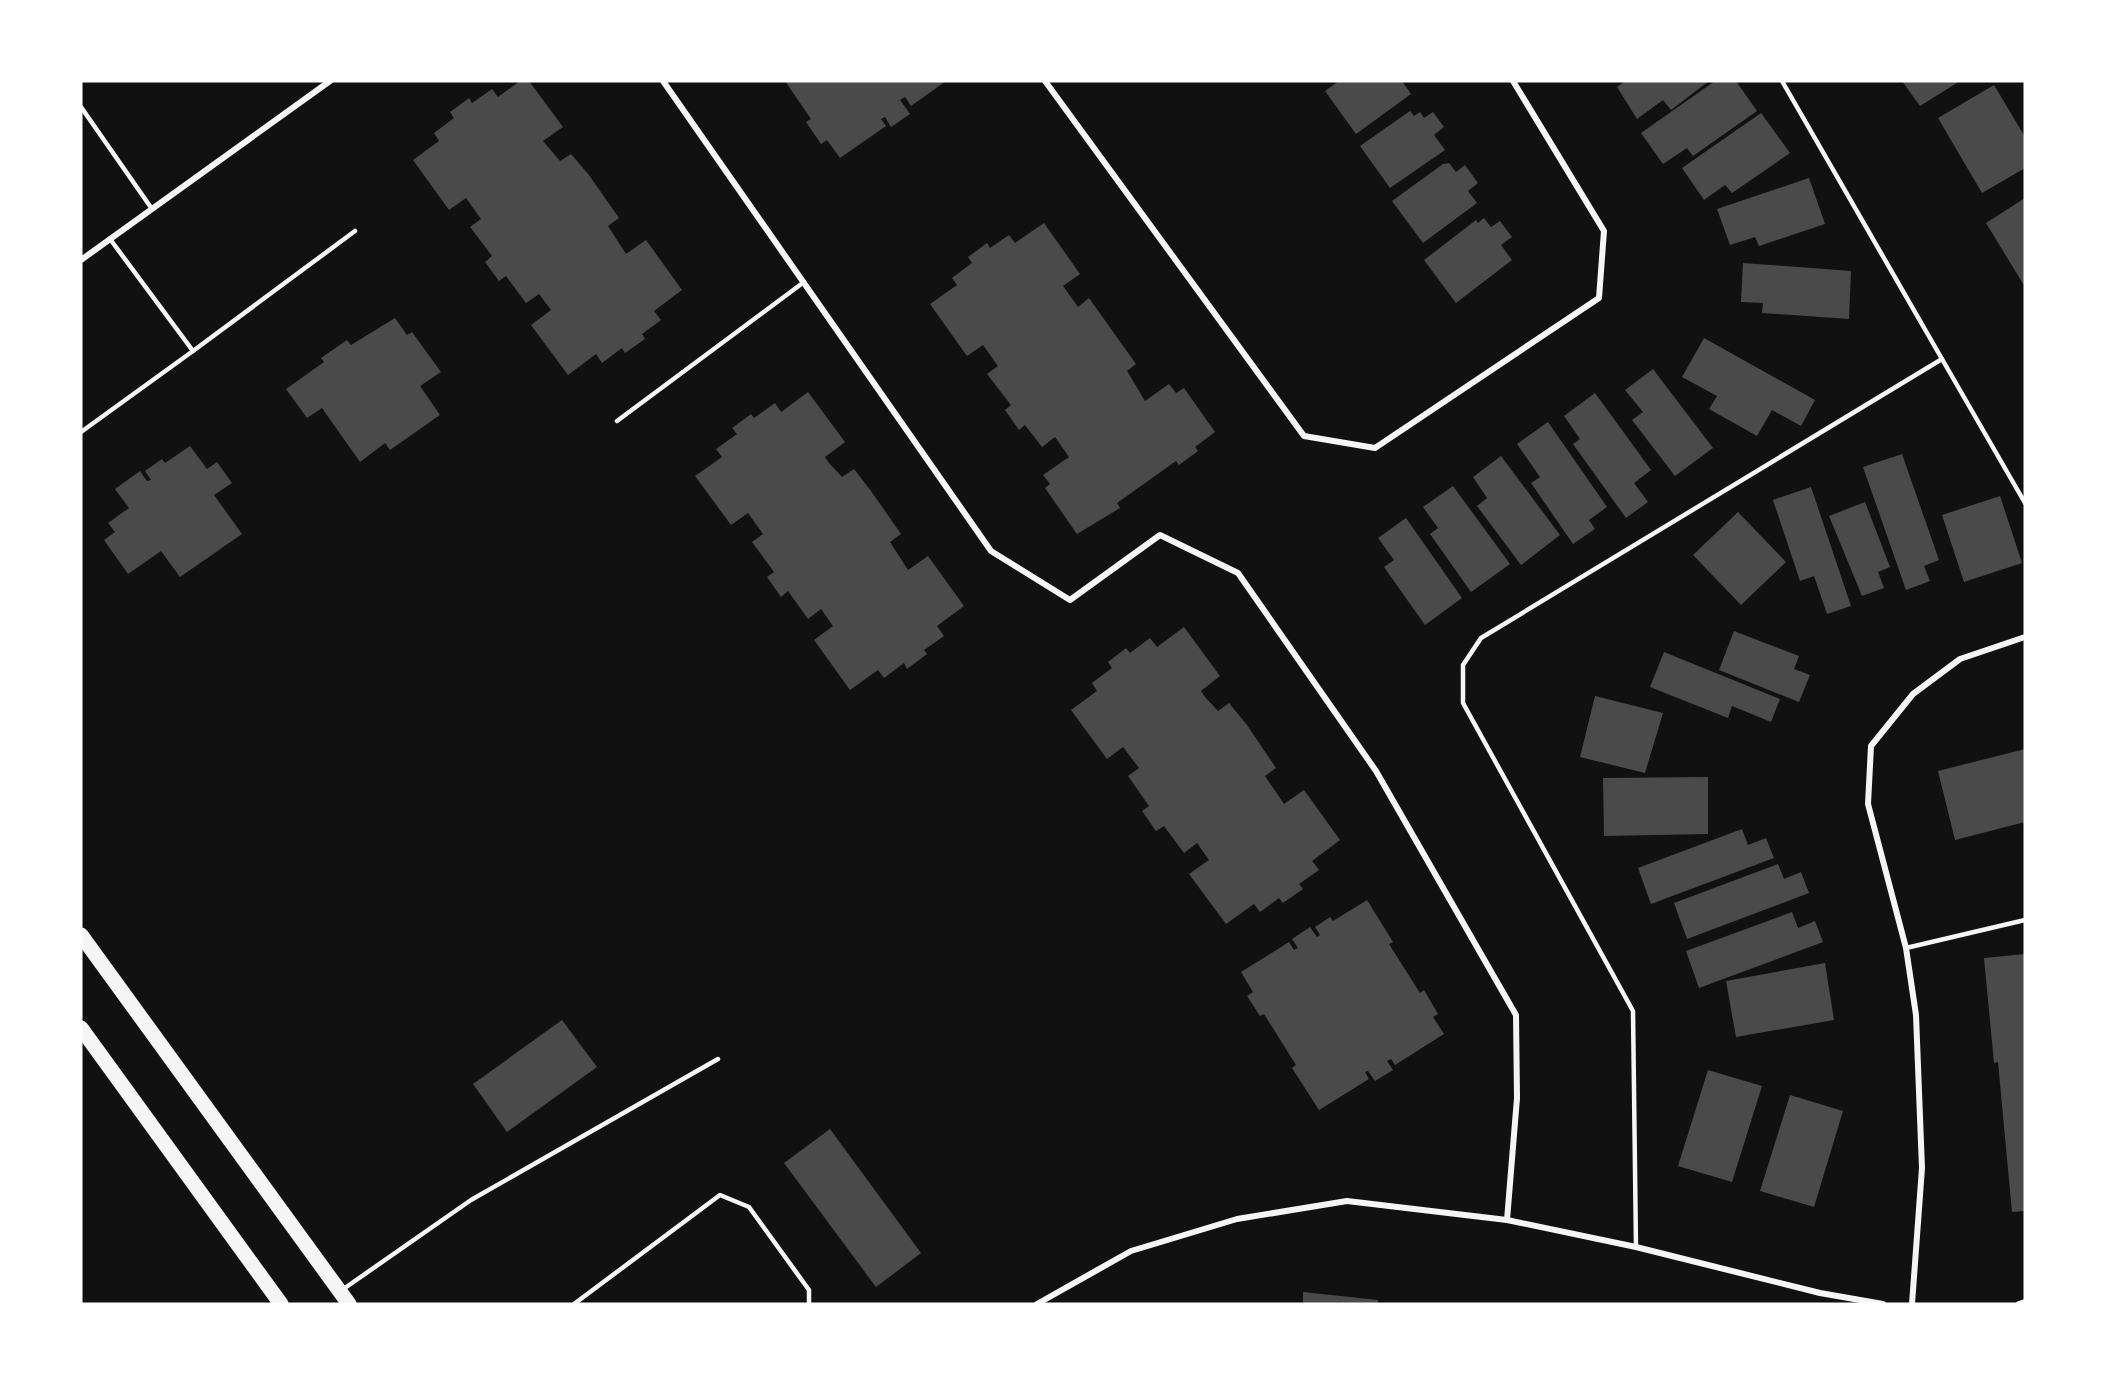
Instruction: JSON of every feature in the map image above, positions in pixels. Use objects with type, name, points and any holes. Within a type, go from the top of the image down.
[{"type":"main road","points":[[81,935],[344,1298]]},
{"type":"main road","points":[[81,1028],[281,1304]]},
{"type":"street","points":[[81,260],[330,81]]},
{"type":"street","points":[[663,81],[991,551],[1070,600],[1160,535],[1238,573],[1376,771],[1516,1015],[1517,1098],[1507,1220]]},
{"type":"street","points":[[1045,81],[1304,436],[1375,448],[1599,298],[1604,231],[1513,81]]},
{"type":"street","points":[[1912,1304],[1922,1168],[1916,1015],[1906,948],[1868,804],[1871,746],[1913,694],[1960,658],[2025,636]]},
{"type":"street","points":[[1037,1304],[1131,1251],[1237,1219],[1347,1201],[1507,1220],[1636,1247],[1820,1293],[1884,1304]]},
{"type":"street","points":[[2019,1304],[2025,1302]]},
{"type":"lane","points":[[1782,81],[2025,503]]},
{"type":"lane","points":[[81,107],[152,209]]},
{"type":"lane","points":[[81,432],[355,231]]},
{"type":"lane","points":[[111,239],[193,351]]},
{"type":"lane","points":[[617,421],[804,282]]},
{"type":"lane","points":[[1636,1247],[1633,1011],[1463,703],[1463,664],[1480,638],[1942,359]]},
{"type":"lane","points":[[1906,948],[2025,920]]},
{"type":"lane","points":[[344,1298],[471,1200],[718,1059]]},
{"type":"lane","points":[[574,1304],[720,1195],[749,1208],[809,1290],[808,1304]]},
{"type":"building","points":[[520,81],[529,81],[563,127],[543,141],[560,161],[571,154],[619,218],[608,226],[626,254],[646,240],[682,290],[654,311],[661,320],[642,334],[645,339],[625,353],[622,348],[602,363],[596,354],[568,375],[531,325],[551,310],[539,294],[526,303],[506,276],[499,281],[485,262],[492,256],[470,227],[481,219],[466,198],[449,210],[413,160],[439,141],[434,133],[454,118],[450,112],[469,98],[472,103],[492,89],[498,97]]},
{"type":"building","points":[[785,81],[946,81],[911,106],[905,97],[900,100],[910,114],[891,127],[885,117],[881,119],[886,126],[840,158],[827,140],[821,144],[806,122],[811,119]]},
{"type":"building","points":[[1339,81],[1402,81],[1411,94],[1356,134],[1325,91]]},
{"type":"building","points":[[1625,81],[1709,81],[1671,110],[1663,100],[1637,119],[1617,87]]},
{"type":"building","points":[[1715,81],[1736,81],[1757,111],[1693,156],[1687,148],[1663,164],[1641,133]]},
{"type":"building","points":[[1902,81],[1960,81],[1920,106]]},
{"type":"building","points":[[1994,85],[2025,137],[2025,168],[1982,193],[1938,118]]},
{"type":"building","points":[[1410,111],[1414,116],[1420,112],[1424,118],[1433,112],[1444,127],[1434,135],[1445,150],[1390,188],[1360,146]]},
{"type":"building","points":[[1761,113],[1790,153],[1732,193],[1725,185],[1704,200],[1682,168]]},
{"type":"building","points":[[1449,163],[1456,172],[1465,165],[1478,183],[1468,191],[1477,203],[1423,243],[1392,201],[1443,164]]},
{"type":"building","points":[[1809,178],[1825,224],[1759,246],[1755,237],[1730,245],[1717,209]]},
{"type":"building","points":[[2025,198],[2025,287],[1986,223]]},
{"type":"building","points":[[1484,218],[1491,227],[1500,221],[1512,237],[1501,245],[1512,260],[1456,303],[1424,260],[1476,220],[1478,223]]},
{"type":"building","points":[[1044,223],[1080,274],[1063,286],[1078,307],[1089,298],[1136,364],[1127,371],[1145,401],[1169,384],[1176,393],[1184,388],[1215,432],[1195,447],[1198,451],[1179,465],[1176,461],[1117,503],[1120,508],[1077,534],[1045,488],[1050,484],[1043,475],[1069,457],[1055,437],[1042,447],[1025,425],[1019,430],[1005,410],[1011,405],[987,374],[998,366],[983,345],[967,356],[930,304],[957,285],[952,278],[972,263],[968,257],[987,243],[990,248],[1009,235],[1015,243]]},
{"type":"building","points":[[1743,263],[1851,271],[1849,319],[1762,313],[1763,303],[1741,302]]},
{"type":"building","points":[[395,318],[407,335],[412,332],[441,372],[420,386],[440,415],[390,450],[385,443],[360,462],[322,408],[307,418],[286,389],[324,362],[321,358],[347,340],[351,345]]},
{"type":"building","points":[[1704,338],[1815,400],[1801,426],[1772,410],[1757,436],[1709,409],[1717,396],[1682,377]]},
{"type":"building","points":[[1653,369],[1713,448],[1675,476],[1632,420],[1643,412],[1625,390]]},
{"type":"building","points":[[808,392],[845,442],[825,457],[829,463],[842,477],[854,469],[871,491],[901,534],[890,542],[908,570],[928,556],[964,606],[937,626],[944,636],[924,650],[927,654],[907,669],[904,663],[884,678],[878,670],[850,690],[814,640],[833,626],[821,609],[808,619],[788,591],[781,597],[767,577],[774,572],[752,542],[763,534],[748,513],[731,525],[695,476],[722,457],[716,449],[737,434],[732,428],[751,414],[754,418],[775,403],[781,412]]},
{"type":"building","points":[[1595,393],[1651,470],[1634,483],[1648,502],[1626,518],[1573,444],[1580,439],[1564,416]]},
{"type":"building","points":[[1548,422],[1607,507],[1589,520],[1595,529],[1573,544],[1531,483],[1540,477],[1517,444]]},
{"type":"building","points":[[190,446],[207,469],[217,462],[232,483],[214,495],[242,534],[180,577],[161,551],[128,574],[104,540],[115,532],[108,523],[129,508],[115,489],[140,471],[147,481],[151,480],[145,471],[162,459],[165,463]]},
{"type":"building","points":[[1902,454],[1939,560],[1924,566],[1930,581],[1906,590],[1863,467]]},
{"type":"building","points":[[1501,456],[1560,535],[1521,565],[1477,506],[1487,498],[1473,477]]},
{"type":"building","points":[[1453,486],[1510,564],[1471,592],[1430,534],[1438,528],[1423,507]]},
{"type":"building","points":[[1811,487],[1851,606],[1827,614],[1814,576],[1800,581],[1773,500]]},
{"type":"building","points":[[2000,496],[2022,563],[1964,582],[1942,515]]},
{"type":"building","points":[[1865,502],[1890,567],[1878,572],[1884,588],[1862,596],[1829,516]]},
{"type":"building","points":[[1738,512],[1786,562],[1741,605],[1693,555]]},
{"type":"building","points":[[1406,518],[1462,598],[1425,625],[1384,567],[1394,560],[1378,538]]},
{"type":"building","points":[[1184,627],[1220,676],[1201,691],[1205,697],[1218,711],[1229,703],[1247,725],[1276,768],[1265,776],[1284,804],[1304,790],[1340,840],[1312,861],[1319,870],[1299,884],[1303,889],[1283,903],[1279,898],[1260,912],[1254,904],[1226,924],[1189,874],[1209,860],[1197,843],[1184,853],[1164,826],[1156,831],[1142,811],[1149,806],[1128,776],[1139,768],[1123,747],[1107,759],[1071,710],[1097,691],[1092,683],[1112,668],[1108,662],[1126,648],[1130,653],[1150,638],[1157,647]]},
{"type":"building","points":[[1734,631],[1799,656],[1794,669],[1810,675],[1799,702],[1719,670]]},
{"type":"building","points":[[1664,652],[1780,699],[1771,722],[1732,706],[1728,718],[1650,687]]},
{"type":"building","points":[[1595,696],[1663,713],[1645,773],[1580,757]]},
{"type":"building","points":[[2025,749],[2025,822],[1955,840],[1938,771]]},
{"type":"building","points":[[1708,777],[1708,834],[1604,836],[1603,778]]},
{"type":"building","points":[[1742,829],[1748,845],[1766,838],[1774,858],[1651,904],[1638,868]]},
{"type":"building","points":[[1778,864],[1784,879],[1801,872],[1809,893],[1687,939],[1674,903]]},
{"type":"building","points":[[1367,900],[1393,942],[1389,944],[1420,993],[1424,990],[1438,1014],[1433,1017],[1444,1034],[1395,1065],[1391,1059],[1387,1061],[1393,1070],[1375,1081],[1368,1071],[1365,1072],[1369,1079],[1319,1110],[1292,1068],[1296,1065],[1264,1014],[1260,1016],[1247,996],[1253,992],[1241,972],[1289,942],[1294,950],[1298,948],[1292,939],[1310,927],[1317,937],[1320,935],[1315,927],[1330,917],[1333,921]]},
{"type":"building","points":[[1792,912],[1798,928],[1815,921],[1823,942],[1699,988],[1686,951]]},
{"type":"building","points":[[2025,954],[2025,1211],[2012,1212],[1998,1062],[1994,1063],[1984,958]]},
{"type":"building","points":[[1825,963],[1834,1020],[1736,1037],[1726,981]]},
{"type":"building","points":[[562,1020],[597,1067],[507,1132],[473,1084]]},
{"type":"building","points":[[1708,1070],[1762,1086],[1732,1182],[1678,1166]]},
{"type":"building","points":[[1790,1095],[1843,1111],[1814,1207],[1760,1191]]},
{"type":"building","points":[[830,1129],[921,1253],[876,1287],[784,1163]]},
{"type":"building","points":[[1303,1292],[1378,1300],[1378,1304],[1303,1304]]}]
